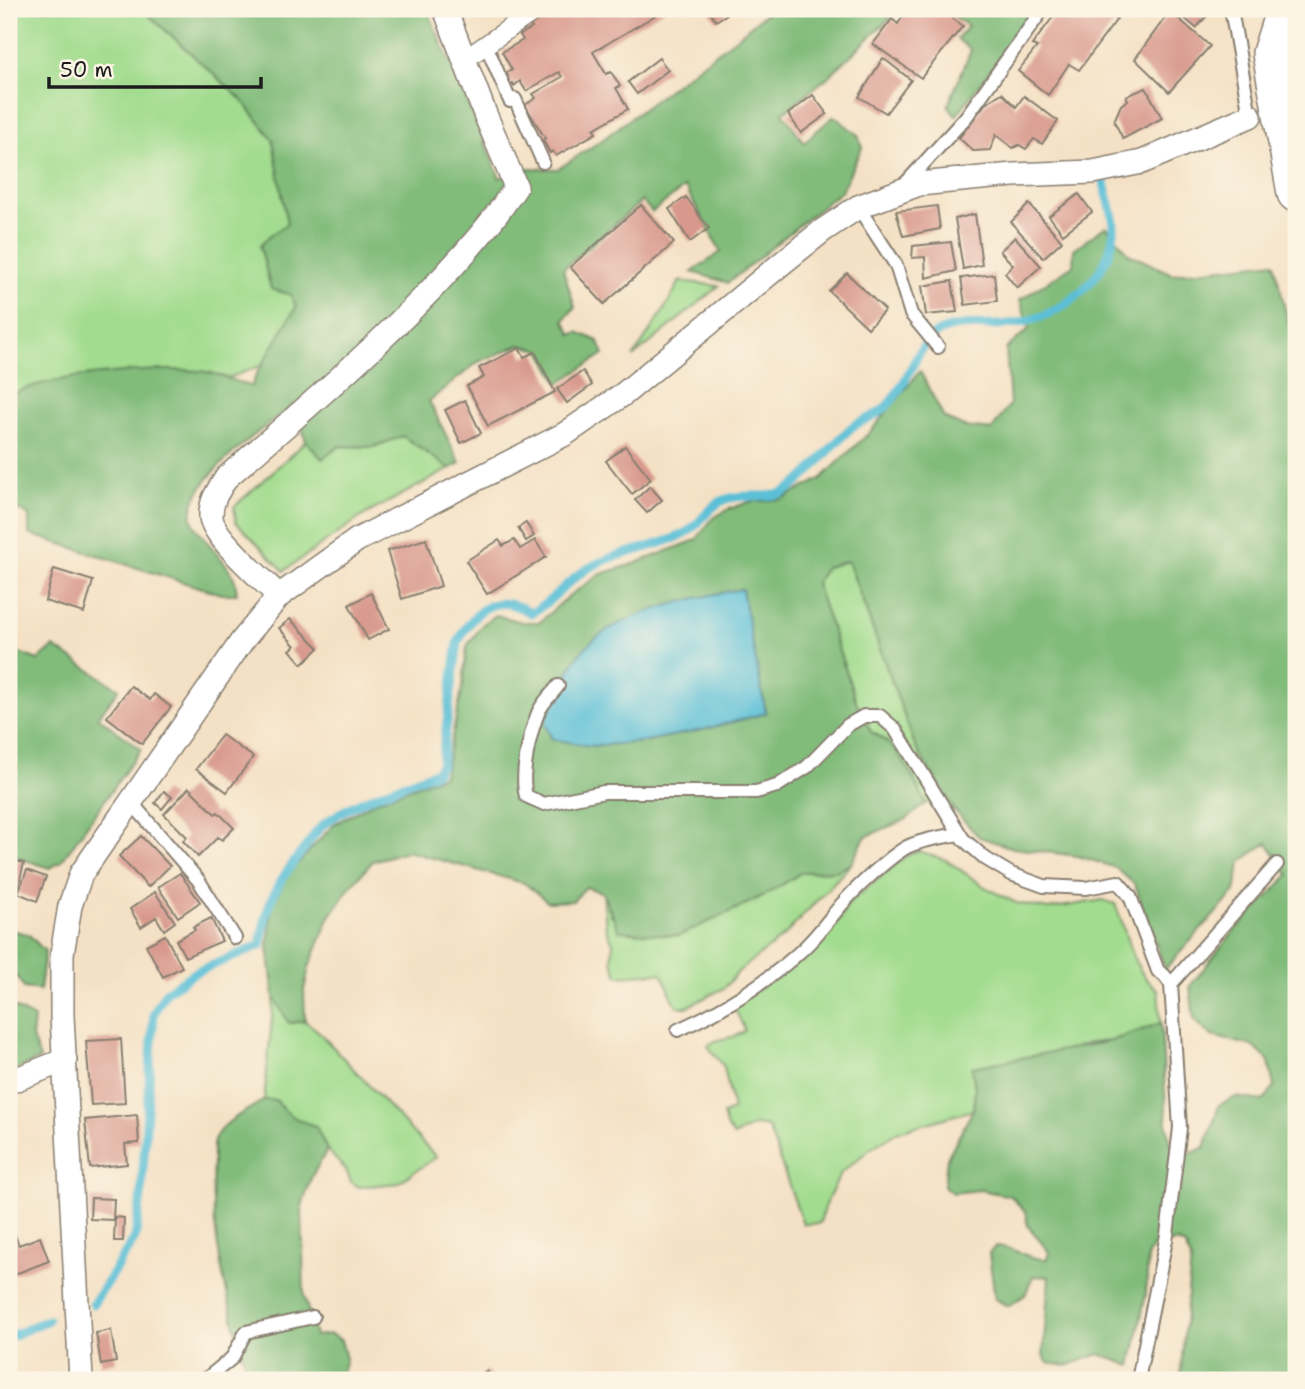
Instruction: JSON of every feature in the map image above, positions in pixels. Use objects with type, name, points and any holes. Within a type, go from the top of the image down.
[{"type":"main road","points":[[1287,9],[1296,44]]},
{"type":"main road","points":[[1287,9],[1271,53],[1296,192]]},
{"type":"street","points":[[279,596],[220,537],[210,519],[214,496],[227,477],[343,376],[441,279],[482,233],[516,187],[444,9]]},
{"type":"street","points":[[464,60],[537,9]]},
{"type":"street","points":[[81,1380],[62,954],[70,906],[81,874],[242,641],[279,596],[356,540],[565,434],[595,414],[628,391],[812,240],[858,208],[919,184],[1013,175],[1093,173],[1142,162],[1250,116]]},
{"type":"street","points":[[9,1082],[65,1060]]},
{"type":"lane","points":[[898,192],[966,117],[1043,9]]},
{"type":"lane","points":[[1231,9],[1250,116]]},
{"type":"lane","points":[[486,45],[510,101]]},
{"type":"lane","points":[[485,114],[515,99],[543,162]]},
{"type":"lane","points":[[858,208],[896,265],[911,314],[938,348]]},
{"type":"lane","points":[[558,686],[538,711],[524,767],[526,796],[544,804],[604,792],[756,792],[777,786],[807,767],[848,725],[864,716],[880,716],[895,729],[959,834],[986,859],[1011,874],[1044,886],[1086,888],[1118,882],[1130,896],[1158,971],[1171,984],[1180,1128],[1167,1235],[1138,1380]]},
{"type":"lane","points":[[131,802],[199,881],[235,938]]},
{"type":"lane","points":[[678,1030],[709,1016],[802,950],[826,926],[842,904],[892,858],[908,847],[959,834]]},
{"type":"lane","points":[[1171,984],[1277,864]]},
{"type":"lane","points":[[205,1380],[232,1358],[246,1332],[313,1317]]},
{"type":"green space","points":[[9,9],[426,9],[294,353],[205,387],[9,441]]},
{"type":"green space","points":[[142,9],[427,9],[500,178],[526,168],[558,169],[602,140],[771,9],[900,9],[828,77],[783,113],[804,142],[834,116],[858,135],[862,148],[841,191],[728,283],[692,272],[721,252],[685,187],[652,212],[642,201],[563,269],[575,307],[564,320],[572,335],[578,332],[598,341],[604,354],[559,383],[541,350],[520,345],[478,362],[429,401],[460,463],[450,469],[403,436],[373,447],[340,446],[322,459],[306,441],[294,404],[226,459],[197,494],[192,511],[195,526],[227,565],[235,582],[237,594],[221,594],[29,534],[29,516],[20,510],[9,513],[9,396],[49,382],[134,371],[206,372],[252,386],[296,307],[291,295],[271,289],[260,246],[287,224],[273,140],[243,101]]},
{"type":"green space","points":[[943,9],[1032,9],[956,116],[948,105],[971,50],[957,39],[968,26]]},
{"type":"green space","points":[[1106,226],[1129,254],[1172,274],[1274,262],[1296,355],[1296,1380],[1180,1380],[1191,1259],[1185,1246],[1177,1242],[1155,1245],[1148,1255],[1146,1294],[1131,1366],[1099,1354],[1067,1366],[1048,1363],[1043,1355],[1049,1277],[1033,1276],[1025,1295],[1008,1306],[995,1299],[989,1253],[996,1246],[1033,1258],[1047,1259],[1049,1252],[1028,1226],[1025,1212],[1011,1196],[980,1190],[952,1193],[944,1186],[947,1158],[973,1110],[975,1090],[972,1067],[1111,1041],[1161,1023],[1167,1126],[1171,1144],[1190,1154],[1205,1147],[1219,1105],[1236,1097],[1263,1101],[1274,1087],[1269,1061],[1253,1046],[1212,1036],[1194,1020],[1190,986],[1234,931],[1289,875],[1267,843],[1241,861],[1235,892],[1165,969],[1135,885],[1116,868],[1078,856],[1013,848],[979,837],[956,812],[916,748],[848,561],[826,567],[816,583],[857,704],[871,732],[890,744],[897,753],[926,803],[907,819],[865,837],[851,864],[836,871],[802,872],[765,895],[679,936],[619,931],[603,893],[586,887],[573,901],[548,902],[524,883],[407,851],[373,861],[349,888],[329,918],[309,967],[304,990],[305,1021],[289,1023],[274,998],[268,947],[272,904],[290,872],[334,824],[374,802],[444,775],[463,685],[467,646],[483,624],[496,615],[522,622],[540,622],[570,595],[601,574],[696,540],[713,518],[729,509],[749,502],[782,499],[821,479],[871,431],[920,371],[944,418],[964,427],[992,430],[1010,404],[1006,349],[1029,329],[1020,300],[1073,265],[1074,249]],"holes":[[[621,622],[766,713],[641,742],[590,746],[552,739],[579,654]]]},
{"type":"green space","points":[[680,281],[719,286],[633,357],[664,310]]},
{"type":"green space","points":[[403,436],[450,469],[364,515],[284,571],[236,522],[234,507],[306,441],[322,459],[340,446],[373,447]]},
{"type":"green space","points":[[848,561],[916,748],[956,812],[941,804],[926,803],[904,762],[890,744],[871,732],[857,704],[816,583],[826,567]]},
{"type":"green space","points":[[54,647],[119,689],[98,717],[141,749],[61,862],[50,868],[9,855],[9,649],[38,660]]},
{"type":"green space","points":[[919,851],[946,860],[985,887],[1016,903],[1048,909],[1103,900],[1115,904],[1135,961],[1148,981],[1158,990],[1161,1023],[1111,1041],[1088,1043],[975,1090],[973,1110],[899,1131],[870,1149],[841,1173],[825,1205],[820,1223],[803,1224],[768,1127],[755,1125],[734,1136],[726,1126],[723,1114],[733,1110],[724,1067],[708,1046],[717,1040],[737,1036],[745,1030],[734,1007],[804,956],[837,924],[850,902],[906,856]]},
{"type":"green space","points":[[851,864],[784,936],[739,971],[724,988],[687,1007],[678,1007],[661,973],[618,976],[612,961],[613,943],[606,928],[603,893],[611,915],[679,936],[765,895],[802,872],[835,871]]},
{"type":"green space","points":[[9,930],[28,934],[45,951],[40,990],[24,988],[9,964]]},
{"type":"green space","points":[[274,998],[290,1023],[305,1021],[317,1030],[436,1157],[398,1183],[359,1187],[351,1182],[346,1170],[327,1150],[315,1126],[293,1117],[276,1100],[264,1100]]},
{"type":"green space","points":[[11,1006],[34,1018],[32,1038],[40,1059],[9,1073],[9,1008]]},
{"type":"green space","points":[[264,1100],[276,1100],[293,1117],[316,1126],[327,1150],[311,1178],[302,1206],[304,1296],[315,1336],[330,1334],[341,1340],[346,1359],[340,1380],[249,1380],[228,1300],[217,1244],[212,1189],[213,1148],[214,1140],[223,1128]]},
{"type":"water","points":[[742,589],[766,713],[641,742],[590,746],[552,739],[544,722],[574,662],[592,641],[631,618],[654,610]]},
{"type":"building","points":[[515,9],[564,9],[567,12],[573,9],[666,9],[593,52],[606,74],[611,72],[620,86],[616,88],[628,109],[594,129],[596,133],[556,156],[553,151],[550,153],[543,140],[545,138],[525,105],[536,98],[533,94],[562,77],[559,72],[526,91],[520,81],[514,86],[513,83],[509,85],[505,78],[508,76],[506,73],[512,70],[502,52],[523,40],[520,35],[532,28],[528,22],[525,24]]},
{"type":"building","points":[[708,9],[728,9],[724,11],[727,14],[716,21]]},
{"type":"building","points":[[907,9],[917,12],[919,9],[940,9],[963,26],[921,78],[873,44],[892,19],[898,24]]},
{"type":"building","points":[[1059,9],[1101,9],[1117,19],[1079,70],[1069,64],[1048,95],[1018,71],[1037,47],[1032,45]]},
{"type":"building","points":[[1174,9],[1213,9],[1196,28]]},
{"type":"building","points":[[1170,11],[1210,46],[1169,92],[1135,59]]},
{"type":"building","points":[[659,58],[668,70],[637,94],[628,82]]},
{"type":"building","points":[[883,58],[911,80],[886,113],[859,97]]},
{"type":"building","points":[[1146,88],[1162,118],[1123,139],[1114,121],[1121,105],[1128,100],[1126,96]]},
{"type":"building","points":[[1002,93],[1016,107],[1024,96],[1058,121],[1042,144],[1034,139],[1026,149],[1019,145],[1013,148],[996,135],[990,150],[973,151],[959,138],[986,103]]},
{"type":"building","points":[[813,95],[827,114],[801,133],[788,114]]},
{"type":"building","points":[[1079,194],[1092,212],[1063,234],[1049,216]]},
{"type":"building","points":[[686,197],[709,228],[690,242],[669,209]]},
{"type":"building","points":[[1029,204],[1062,241],[1043,258],[1011,222]]},
{"type":"building","points":[[641,205],[674,243],[604,304],[570,267]]},
{"type":"building","points":[[937,206],[940,229],[903,236],[896,211]]},
{"type":"building","points":[[975,214],[982,265],[963,269],[955,219]]},
{"type":"building","points":[[1015,237],[1041,266],[1017,288],[1005,273],[1013,265],[1000,251]]},
{"type":"building","points":[[951,242],[956,271],[926,278],[925,257],[912,258],[913,246]]},
{"type":"building","points":[[847,273],[885,310],[868,328],[829,291]]},
{"type":"building","points":[[994,274],[997,301],[965,305],[961,278]]},
{"type":"building","points":[[952,281],[957,312],[926,315],[922,286]]},
{"type":"building","points":[[519,348],[524,357],[535,352],[555,392],[488,426],[467,386],[484,377],[479,368]]},
{"type":"building","points":[[583,371],[592,385],[567,403],[557,389]]},
{"type":"building","points":[[465,400],[481,433],[461,443],[445,410]]},
{"type":"building","points":[[625,446],[651,479],[632,494],[606,461]]},
{"type":"building","points":[[650,486],[662,500],[647,513],[635,500]]},
{"type":"building","points":[[526,523],[534,536],[526,541],[518,528]]},
{"type":"building","points":[[426,539],[441,586],[402,599],[387,551]]},
{"type":"building","points":[[499,540],[503,546],[514,540],[520,549],[535,540],[546,557],[487,594],[466,561]]},
{"type":"building","points":[[54,569],[93,581],[84,613],[45,601]]},
{"type":"building","points":[[371,593],[389,629],[368,640],[349,605]]},
{"type":"building","points":[[290,619],[319,648],[302,664],[290,650],[295,646],[279,628]]},
{"type":"building","points":[[131,686],[150,700],[154,694],[171,707],[142,744],[107,717]]},
{"type":"building","points":[[222,735],[253,757],[227,792],[196,769]]},
{"type":"building","points":[[189,788],[215,814],[218,812],[234,828],[222,840],[218,837],[198,857],[183,841],[187,837],[164,814]]},
{"type":"building","points":[[164,791],[172,797],[162,809],[155,803]]},
{"type":"building","points":[[141,836],[170,866],[148,887],[119,856]]},
{"type":"building","points":[[9,859],[24,863],[18,888],[9,886]]},
{"type":"building","points":[[27,870],[46,877],[37,901],[18,893]]},
{"type":"building","points":[[180,873],[200,902],[178,917],[158,887]]},
{"type":"building","points":[[155,892],[175,922],[164,930],[156,917],[141,927],[130,909]]},
{"type":"building","points":[[211,918],[222,941],[185,957],[176,940]]},
{"type":"building","points":[[165,935],[182,967],[163,977],[146,945]]},
{"type":"building","points":[[121,1039],[125,1103],[91,1105],[86,1041]]},
{"type":"building","points":[[137,1115],[139,1143],[125,1144],[127,1164],[90,1168],[85,1120]]},
{"type":"building","points":[[91,1198],[114,1199],[113,1220],[90,1219]]},
{"type":"building","points":[[115,1217],[124,1218],[123,1241],[114,1241]]},
{"type":"building","points":[[13,1231],[19,1245],[40,1237],[49,1261],[10,1276],[9,1233]]},
{"type":"building","points":[[111,1330],[116,1362],[101,1365],[96,1333]]},
{"type":"building","points":[[487,1371],[493,1380],[475,1380]]},
{"type":"waterway","points":[[93,1304],[135,1238],[141,1197],[154,1013],[166,992],[194,973],[261,945],[274,893],[324,824],[363,801],[436,772],[441,765],[458,642],[472,620],[487,607],[497,604],[507,604],[531,613],[589,568],[684,534],[720,502],[736,497],[776,495],[790,489],[852,427],[887,406],[926,344],[939,332],[958,327],[1018,323],[1035,319],[1067,303],[1094,278],[1111,247],[1114,224],[1104,183]]},
{"type":"waterway","points":[[9,1337],[48,1320]]}]
